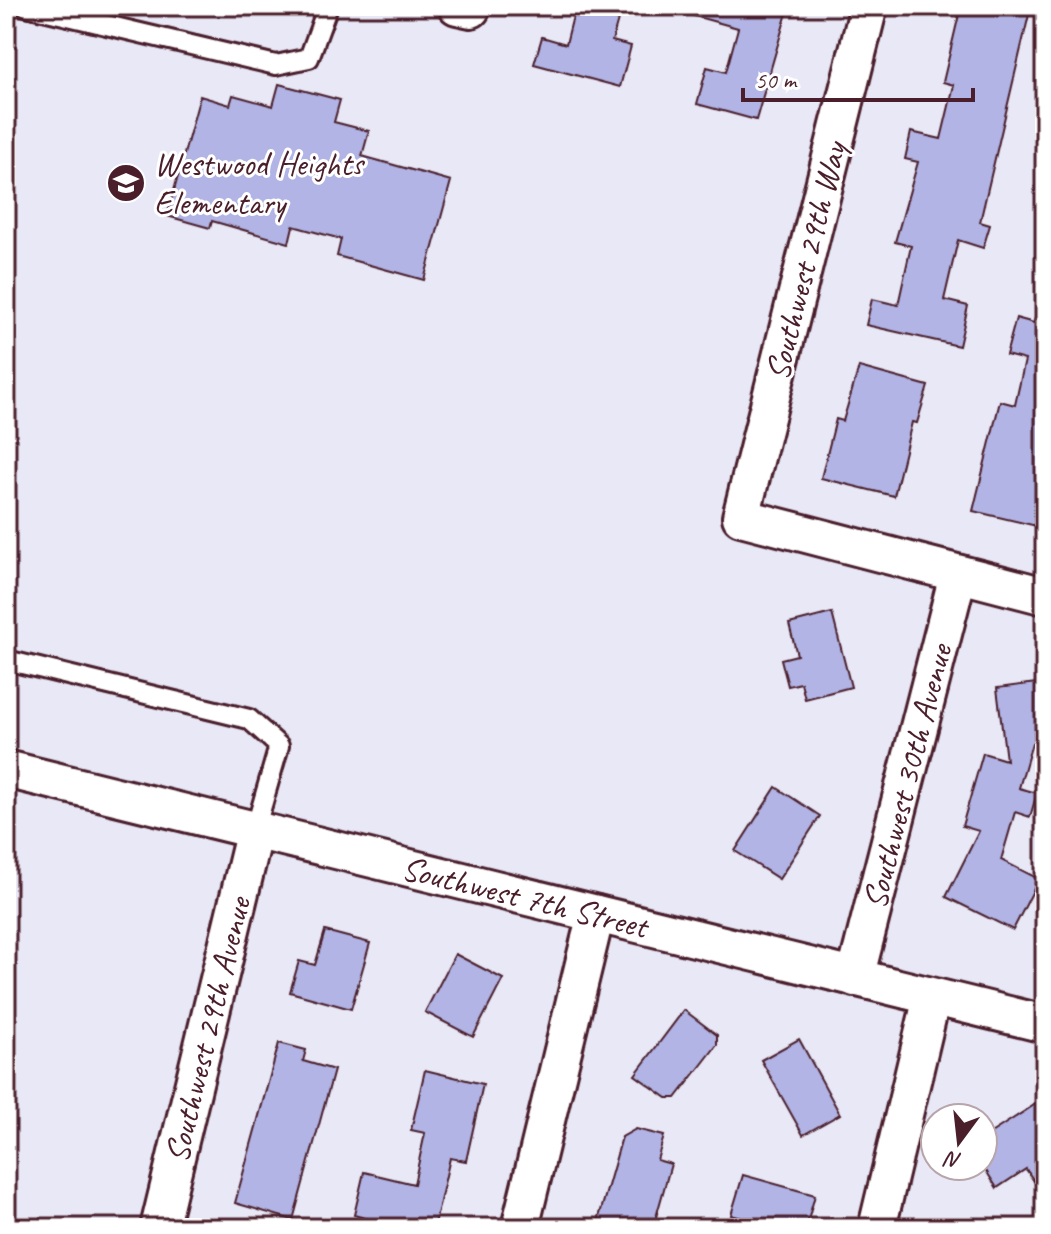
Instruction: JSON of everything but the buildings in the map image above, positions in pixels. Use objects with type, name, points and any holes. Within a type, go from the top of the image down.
[{"type":"street","name":"Southwest 29th Way","points":[[869,6],[741,517],[958,575]]},
{"type":"street","points":[[958,575],[1045,596]]},
{"type":"street","name":"Southwest 30th Avenue","points":[[855,978],[958,575]]},
{"type":"street","name":"Southwest 7th Street","points":[[6,769],[1045,1024]]},
{"type":"street","name":"Southwest 29th Avenue","points":[[159,1228],[255,830]]},
{"type":"street","points":[[520,1228],[596,914]]},
{"type":"street","points":[[877,1228],[932,997]]},
{"type":"lane","points":[[26,6],[276,65],[309,58],[328,6]]},
{"type":"lane","points":[[6,660],[249,719],[279,746],[255,830]]},
{"type":"place","name":"Westwood Heights Elementary","points":[[126,183]]}]
